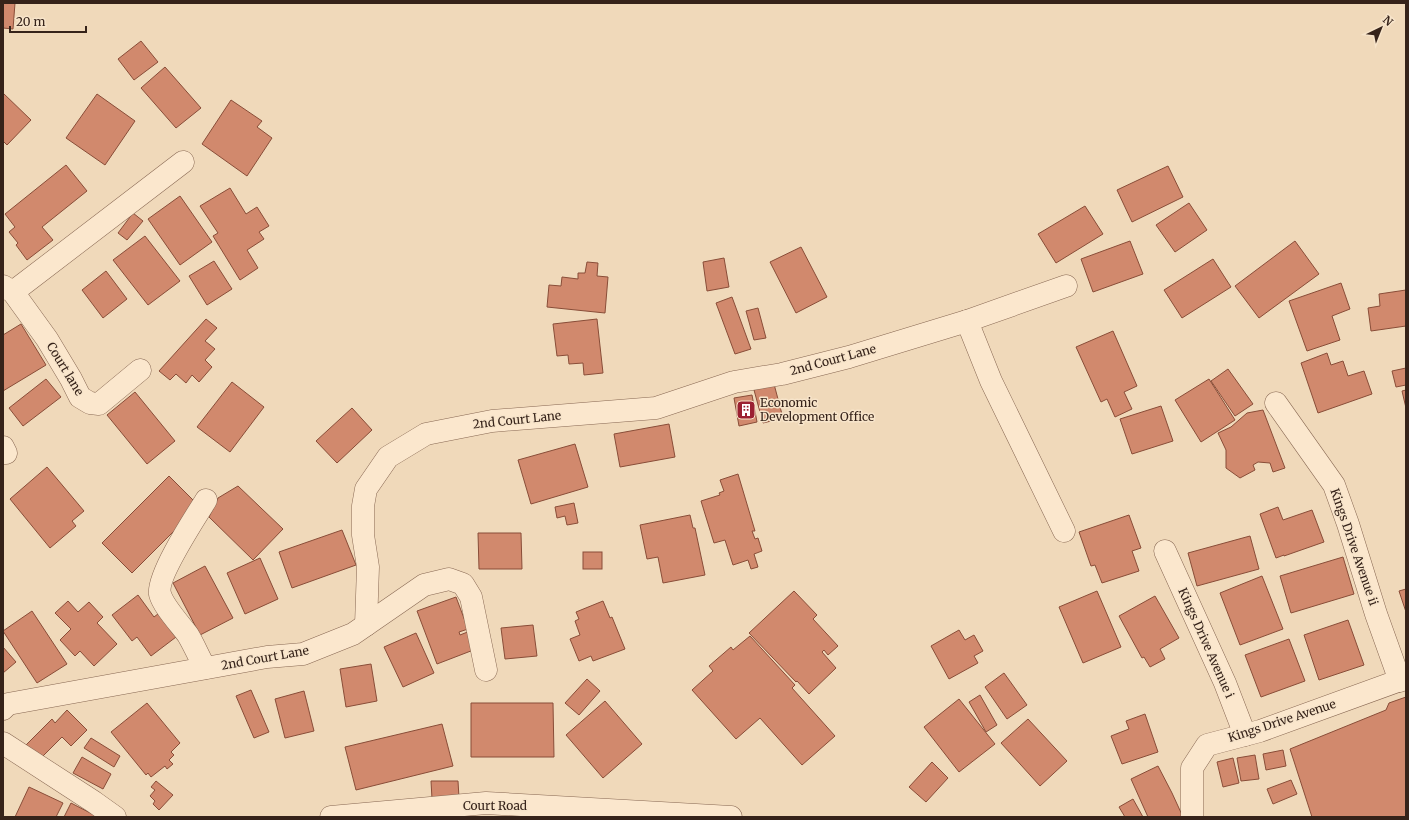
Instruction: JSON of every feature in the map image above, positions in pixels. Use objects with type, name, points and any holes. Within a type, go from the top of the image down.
[{"type":"street","points":[[8,289],[184,162]]},
{"type":"street","name":"2nd Court Lane","points":[[3,709],[8,704],[267,657],[303,654],[354,634],[366,625],[368,566],[364,535],[363,506],[366,488],[388,457],[426,434],[492,421],[656,408],[734,382],[782,374],[849,357],[967,321],[1066,286]]},
{"type":"street","name":"Court lane","points":[[8,289],[47,339],[80,397],[90,403],[99,404],[140,370]]},
{"type":"street","points":[[967,321],[991,381],[1064,530]]},
{"type":"street","name":"Kings Drive Avenue ii","points":[[1276,403],[1334,486],[1348,524],[1376,614],[1403,680]]},
{"type":"street","points":[[205,668],[188,636],[160,593],[162,581],[173,553],[206,500]]},
{"type":"street","name":"Kings Drive Avenue i","points":[[1165,551],[1225,683],[1245,735]]},
{"type":"street","points":[[366,625],[424,585],[449,578],[463,584],[471,597],[486,670]]},
{"type":"street","name":"Kings Drive Avenue","points":[[1192,817],[1192,768],[1207,745],[1260,731],[1403,680]]},
{"type":"street","points":[[3,743],[115,817]]},
{"type":"street","name":"Court Road","points":[[330,817],[486,803],[731,817]]},
{"type":"building","points":[[3,3],[15,3],[13,29],[3,28]]},
{"type":"building","points":[[141,41],[158,62],[134,80],[118,59]]},
{"type":"building","points":[[165,67],[201,108],[176,128],[141,88]]},
{"type":"building","points":[[3,93],[31,120],[7,145],[3,141]]},
{"type":"building","points":[[97,94],[135,121],[105,165],[66,138]]},
{"type":"building","points":[[231,100],[262,121],[257,127],[272,138],[247,176],[202,144]]},
{"type":"building","points":[[66,165],[87,191],[42,227],[53,240],[27,260],[16,245],[18,243],[9,232],[15,227],[5,214]]},
{"type":"building","points":[[1168,166],[1183,197],[1132,222],[1117,190]]},
{"type":"building","points":[[230,188],[246,214],[257,207],[269,226],[259,232],[264,239],[247,250],[258,268],[240,280],[213,236],[218,233],[200,206]]},
{"type":"building","points":[[180,196],[212,242],[180,265],[148,219]]},
{"type":"building","points":[[1189,203],[1207,230],[1175,252],[1156,225]]},
{"type":"building","points":[[1085,206],[1103,234],[1056,263],[1038,234]]},
{"type":"building","points":[[133,213],[143,221],[127,240],[118,233]]},
{"type":"building","points":[[145,236],[180,281],[148,305],[113,260]]},
{"type":"building","points":[[1130,241],[1143,274],[1093,292],[1081,259]]},
{"type":"building","points":[[1295,241],[1319,274],[1259,318],[1235,286]]},
{"type":"building","points":[[801,247],[827,297],[796,313],[770,262]]},
{"type":"building","points":[[724,258],[729,287],[707,291],[703,262]]},
{"type":"building","points":[[1213,259],[1231,287],[1182,318],[1164,290]]},
{"type":"building","points":[[214,261],[232,289],[207,305],[189,276]]},
{"type":"building","points":[[587,262],[598,263],[597,276],[608,277],[605,313],[547,307],[549,285],[561,286],[562,277],[578,279],[578,273],[585,273]]},
{"type":"building","points":[[106,271],[127,299],[103,318],[82,290]]},
{"type":"building","points":[[1341,283],[1350,309],[1332,316],[1340,340],[1307,351],[1289,301]]},
{"type":"building","points":[[1406,290],[1406,326],[1371,331],[1368,308],[1380,306],[1379,294]]},
{"type":"building","points":[[732,297],[751,349],[735,354],[716,303]]},
{"type":"building","points":[[758,308],[766,338],[754,340],[746,311]]},
{"type":"building","points":[[206,319],[217,328],[205,341],[215,349],[205,360],[212,367],[199,382],[192,375],[186,383],[176,374],[170,380],[159,371]]},
{"type":"building","points":[[597,319],[603,373],[584,375],[583,363],[569,364],[568,355],[557,356],[553,324]]},
{"type":"building","points":[[21,324],[46,365],[3,391],[3,335]]},
{"type":"building","points":[[1113,331],[1137,386],[1124,392],[1132,409],[1115,417],[1107,399],[1101,402],[1076,347]]},
{"type":"building","points":[[1327,353],[1331,365],[1343,361],[1348,376],[1364,371],[1372,394],[1318,413],[1301,363]]},
{"type":"building","points":[[1406,368],[1406,385],[1396,387],[1392,371]]},
{"type":"building","points":[[1228,369],[1253,404],[1235,416],[1211,381]]},
{"type":"building","points":[[46,379],[61,397],[23,426],[9,408]]},
{"type":"building","points":[[1209,379],[1235,420],[1201,442],[1175,400]]},
{"type":"building","points":[[232,382],[264,407],[230,452],[197,427]]},
{"type":"building","points":[[774,384],[783,418],[763,423],[754,390]]},
{"type":"building","points":[[1406,390],[1406,408],[1402,391]]},
{"type":"building","points":[[135,392],[175,441],[147,464],[107,415]]},
{"type":"building","name":"Economic Development Office","points":[[752,395],[757,422],[739,426],[734,398]]},
{"type":"building","points":[[1161,406],[1173,441],[1132,454],[1120,419]]},
{"type":"building","points":[[352,408],[372,430],[337,463],[316,441]]},
{"type":"building","points":[[1263,410],[1285,468],[1273,472],[1270,463],[1258,462],[1253,465],[1255,470],[1240,478],[1226,468],[1226,450],[1218,433],[1231,427],[1247,413]]},
{"type":"building","points":[[669,424],[675,457],[620,467],[614,434]]},
{"type":"building","points":[[575,444],[588,487],[531,504],[518,460]]},
{"type":"building","points":[[47,467],[84,511],[72,521],[76,526],[50,548],[10,499]]},
{"type":"building","points":[[738,474],[755,531],[752,531],[755,539],[758,538],[762,551],[754,554],[758,567],[751,569],[748,560],[733,565],[725,540],[714,543],[701,501],[720,495],[719,493],[724,491],[720,480]]},
{"type":"building","points":[[169,476],[199,506],[132,573],[102,543]]},
{"type":"building","points":[[238,486],[283,529],[253,560],[209,517],[218,498]]},
{"type":"building","points":[[574,503],[578,523],[567,525],[565,516],[557,518],[555,507]]},
{"type":"building","points":[[1278,507],[1283,520],[1312,510],[1324,542],[1276,558],[1260,514]]},
{"type":"building","points":[[690,515],[693,528],[695,528],[705,575],[663,583],[658,557],[647,559],[640,525]]},
{"type":"building","points":[[1129,515],[1141,548],[1132,551],[1139,571],[1102,583],[1095,565],[1091,566],[1079,532]]},
{"type":"building","points":[[342,530],[356,565],[292,588],[279,552]]},
{"type":"building","points":[[478,533],[521,533],[522,569],[479,569]]},
{"type":"building","points":[[1250,536],[1259,569],[1197,586],[1188,553]]},
{"type":"building","points":[[583,552],[602,552],[602,569],[583,569]]},
{"type":"building","points":[[1343,557],[1354,594],[1291,613],[1280,576]]},
{"type":"building","points":[[260,558],[278,599],[245,614],[227,573]]},
{"type":"building","points":[[205,566],[233,618],[200,635],[173,583]]},
{"type":"building","points":[[1262,576],[1283,629],[1240,645],[1220,593]]},
{"type":"building","points":[[1406,589],[1406,612],[1399,591]]},
{"type":"building","points":[[794,591],[817,615],[813,619],[838,646],[828,655],[824,650],[822,652],[836,668],[809,694],[749,633]]},
{"type":"building","points":[[1097,591],[1121,647],[1083,663],[1059,607]]},
{"type":"building","points":[[138,595],[154,617],[163,610],[180,634],[151,656],[137,637],[132,641],[112,615]]},
{"type":"building","points":[[1155,596],[1179,638],[1160,649],[1165,659],[1150,667],[1144,657],[1142,658],[1119,616]]},
{"type":"building","points":[[456,597],[468,629],[459,632],[460,635],[470,631],[476,649],[437,664],[417,611]]},
{"type":"building","points":[[68,601],[78,612],[89,602],[103,617],[97,623],[117,644],[94,666],[80,651],[75,656],[60,640],[71,629],[55,613]]},
{"type":"building","points":[[603,601],[610,618],[612,617],[625,649],[593,661],[591,656],[579,661],[570,639],[580,635],[575,621],[579,619],[576,612]]},
{"type":"building","points":[[32,611],[67,664],[37,683],[3,631]]},
{"type":"building","points":[[1348,620],[1364,665],[1319,680],[1304,635]]},
{"type":"building","points":[[533,625],[537,656],[505,659],[501,628]]},
{"type":"building","points":[[959,630],[965,640],[974,635],[983,651],[974,656],[978,663],[949,679],[931,646]]},
{"type":"building","points":[[416,633],[434,673],[403,687],[384,647]]},
{"type":"building","points":[[750,636],[795,685],[792,688],[835,736],[802,765],[760,718],[736,739],[692,690],[713,671],[709,666],[731,647],[733,650]]},
{"type":"building","points":[[1289,639],[1305,681],[1261,697],[1245,655]]},
{"type":"building","points":[[3,647],[16,662],[3,673]]},
{"type":"building","points":[[371,664],[377,701],[346,707],[340,669]]},
{"type":"building","points":[[1004,673],[1027,705],[1007,719],[985,687]]},
{"type":"building","points":[[587,679],[600,691],[579,715],[565,703]]},
{"type":"building","points":[[251,690],[269,732],[254,738],[236,696]]},
{"type":"building","points":[[304,691],[314,731],[285,738],[275,699]]},
{"type":"building","points":[[980,695],[997,725],[986,732],[969,702]]},
{"type":"building","points":[[1406,697],[1406,817],[1312,817],[1290,749],[1386,710],[1389,703]]},
{"type":"building","points":[[959,699],[995,744],[959,772],[924,727]]},
{"type":"building","points":[[605,701],[642,744],[603,778],[566,735]]},
{"type":"building","points":[[147,703],[180,743],[171,752],[174,755],[169,760],[173,764],[167,769],[165,766],[151,777],[148,773],[146,775],[111,732]]},
{"type":"building","points":[[471,703],[553,703],[554,757],[471,757]]},
{"type":"building","points":[[67,710],[87,730],[71,746],[62,737],[38,761],[24,747],[52,719],[55,723]]},
{"type":"building","points":[[1145,714],[1158,752],[1122,764],[1111,736],[1129,729],[1126,721]]},
{"type":"building","points":[[1028,719],[1067,761],[1040,786],[1001,743]]},
{"type":"building","points":[[442,724],[453,766],[356,790],[345,747]]},
{"type":"building","points":[[91,738],[120,756],[114,767],[84,748]]},
{"type":"building","points":[[1283,750],[1286,766],[1266,770],[1263,754]]},
{"type":"building","points":[[1255,755],[1259,779],[1241,781],[1237,758]]},
{"type":"building","points":[[82,757],[111,774],[103,789],[73,773]]},
{"type":"building","points":[[1233,758],[1239,783],[1223,787],[1217,762]]},
{"type":"building","points":[[932,762],[948,778],[926,802],[909,787]]},
{"type":"building","points":[[1158,766],[1183,817],[1148,817],[1131,779]]},
{"type":"building","points":[[1291,780],[1297,794],[1273,804],[1267,789]]},
{"type":"building","points":[[156,781],[173,795],[159,810],[153,804],[155,801],[150,796],[155,790],[151,787]]},
{"type":"building","points":[[431,781],[458,781],[459,798],[432,799]]},
{"type":"building","points":[[29,787],[63,803],[56,817],[15,817]]},
{"type":"building","points":[[1133,799],[1143,817],[1125,817],[1119,807]]},
{"type":"building","points":[[71,803],[98,817],[64,817]]},
{"type":"place","name":"Economic Development Office","points":[[746,410]]}]
